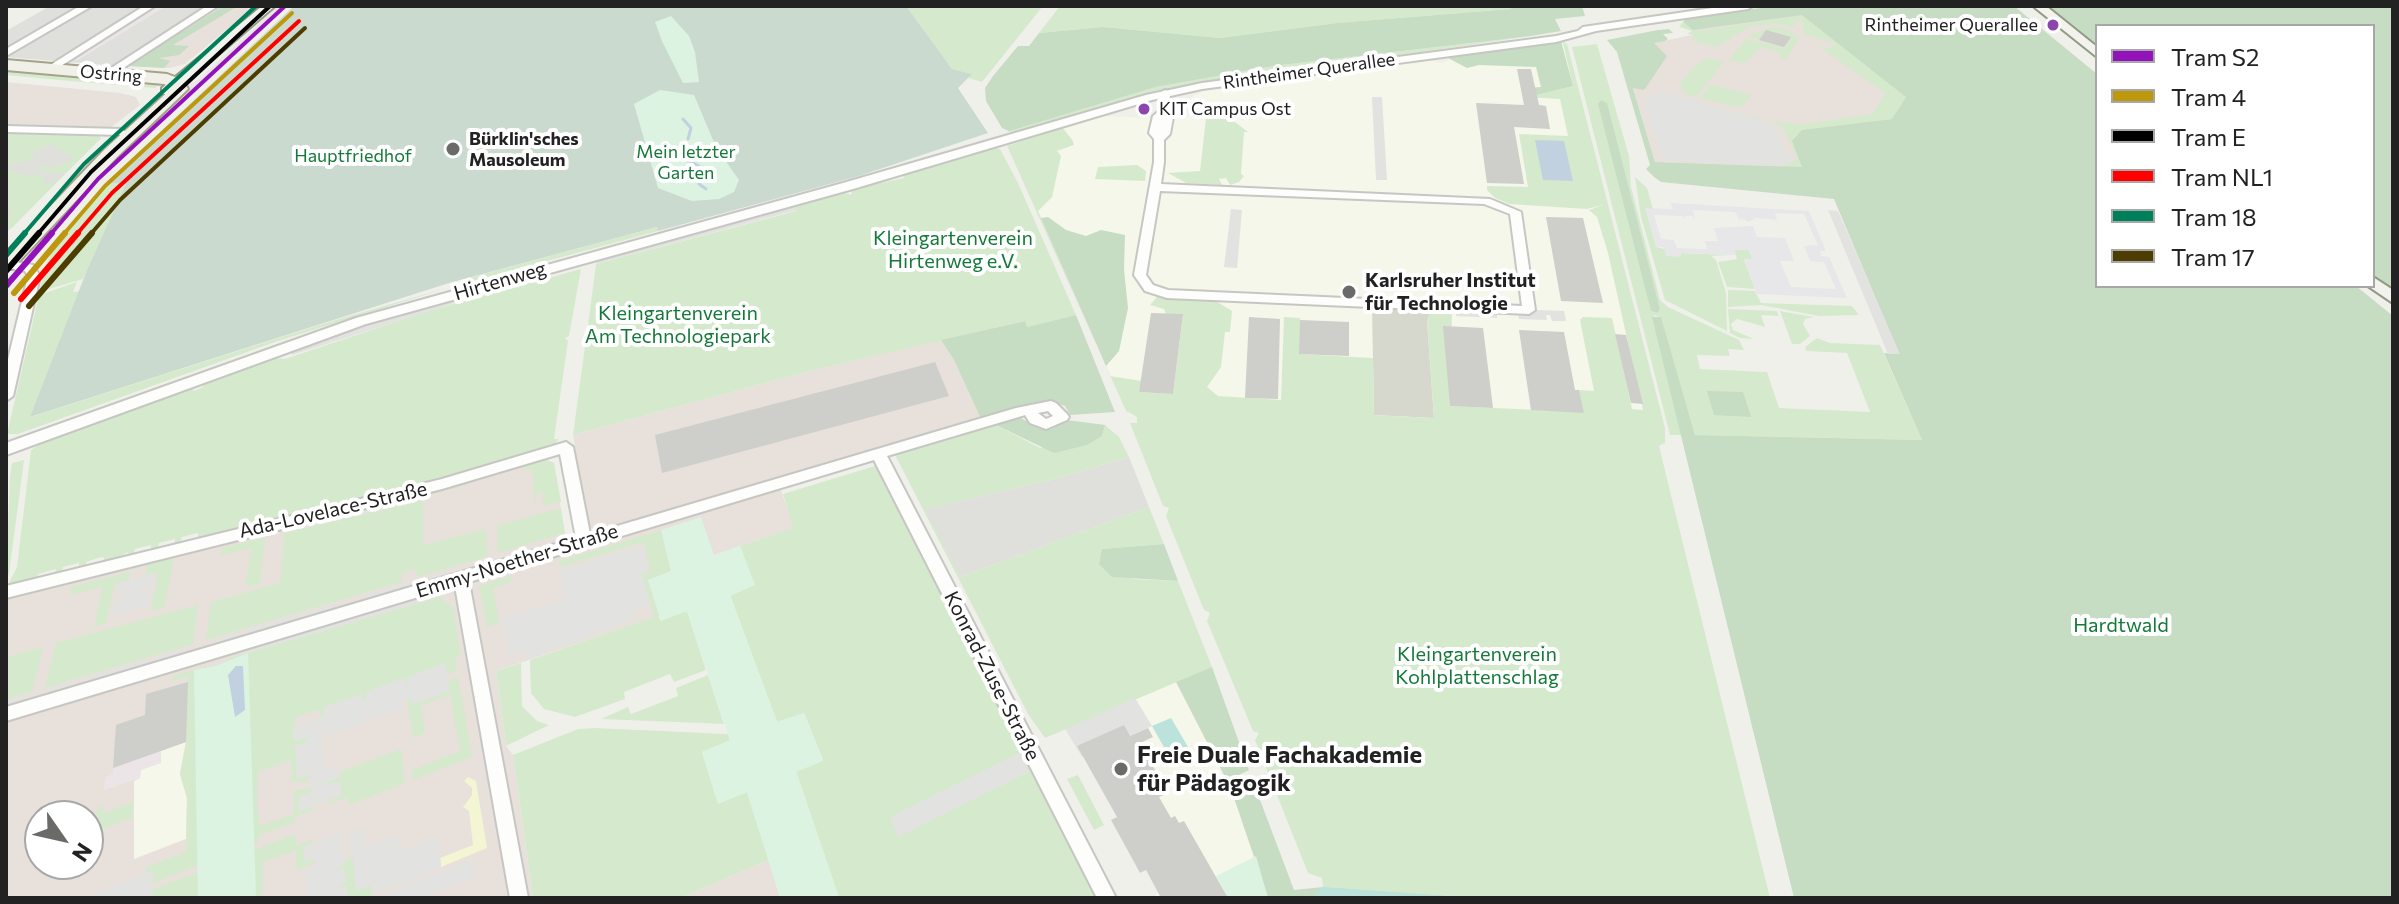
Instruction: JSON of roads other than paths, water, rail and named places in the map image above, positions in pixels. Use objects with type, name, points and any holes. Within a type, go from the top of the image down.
[{"type":"main road","points":[[6,248],[121,132],[269,6]]},
{"type":"main road","points":[[2039,6],[2095,51]]},
{"type":"main road","points":[[144,77],[172,72],[211,58]]},
{"type":"main road","name":"Ostring","points":[[6,65],[144,77],[175,88]]},
{"type":"main road","name":"Ostring","points":[[6,78],[175,88]]},
{"type":"main road","points":[[6,264],[175,88]]},
{"type":"main road","points":[[2375,284],[2393,298]]},
{"type":"street","points":[[6,53],[87,6]]},
{"type":"street","points":[[49,69],[150,6]]},
{"type":"street","points":[[107,74],[213,6]]},
{"type":"street","name":"Rintheimer Querallee","points":[[1001,138],[1165,93],[1748,6]]},
{"type":"street","points":[[1155,187],[1486,201],[1515,212],[1529,310],[1159,292],[1149,288],[1140,275],[1155,187],[1159,139],[1165,134],[1168,119],[1164,112],[1165,93]]},
{"type":"street","points":[[6,129],[121,132]]},
{"type":"street","name":"Hirtenweg","points":[[6,449],[361,321],[848,186],[1001,138]]},
{"type":"street","points":[[6,264],[29,268],[34,276],[6,396]]},
{"type":"street","name":"Emmy-Noether-Straße","points":[[6,714],[1029,410]]},
{"type":"street","name":"Ada-Lovelace-Straße","points":[[6,592],[277,522],[442,484],[566,447],[584,541]]},
{"type":"street","name":"Konrad-Zuse-Straße","points":[[878,453],[1107,898]]},
{"type":"street","points":[[461,578],[519,898]]},
{"type":"waterway","points":[[683,119],[691,128],[688,139]]},
{"type":"waterway","points":[[682,146],[677,155],[699,166],[699,184],[706,189]]},
{"type":"tram line","name":"18","points":[[6,255],[84,164],[256,6]]},
{"type":"tram line","name":"E","points":[[6,271],[91,172],[270,6]]},
{"type":"tram line","name":"S2","points":[[6,286],[98,179],[285,6]]},
{"type":"tram line","name":"4","points":[[14,293],[105,186],[292,13]]},
{"type":"tram line","name":"NL1","points":[[21,299],[112,193],[299,21]]},
{"type":"tram line","name":"17","points":[[29,306],[120,200],[305,28]]},
{"type":"place","name":"Rintheimer Querallee","points":[[2053,25]]},
{"type":"place","name":"KIT Campus Ost","points":[[1144,109]]},
{"type":"place","name":"Bürklin'sches Mausoleum","points":[[453,149]]},
{"type":"place","name":"Karlsruher Institut für Technologie","points":[[1349,292]]},
{"type":"place","name":"Freie Duale Fachakademie für Pädagogik","points":[[1121,769]]},
{"type":"park label","name":"Hauptfriedhof","points":[[353,156]]},
{"type":"park label","name":"Mein letzter Garten","points":[[686,162]]},
{"type":"park label","name":"Kleingartenverein Hirtenweg e.V.","points":[[953,250]]},
{"type":"park label","name":"Kleingartenverein Am Technologiepark","points":[[678,324]]},
{"type":"park label","name":"Hardtwald","points":[[2121,625]]},
{"type":"park label","name":"Kleingartenverein Kohlplattenschlag","points":[[1477,666]]}]
